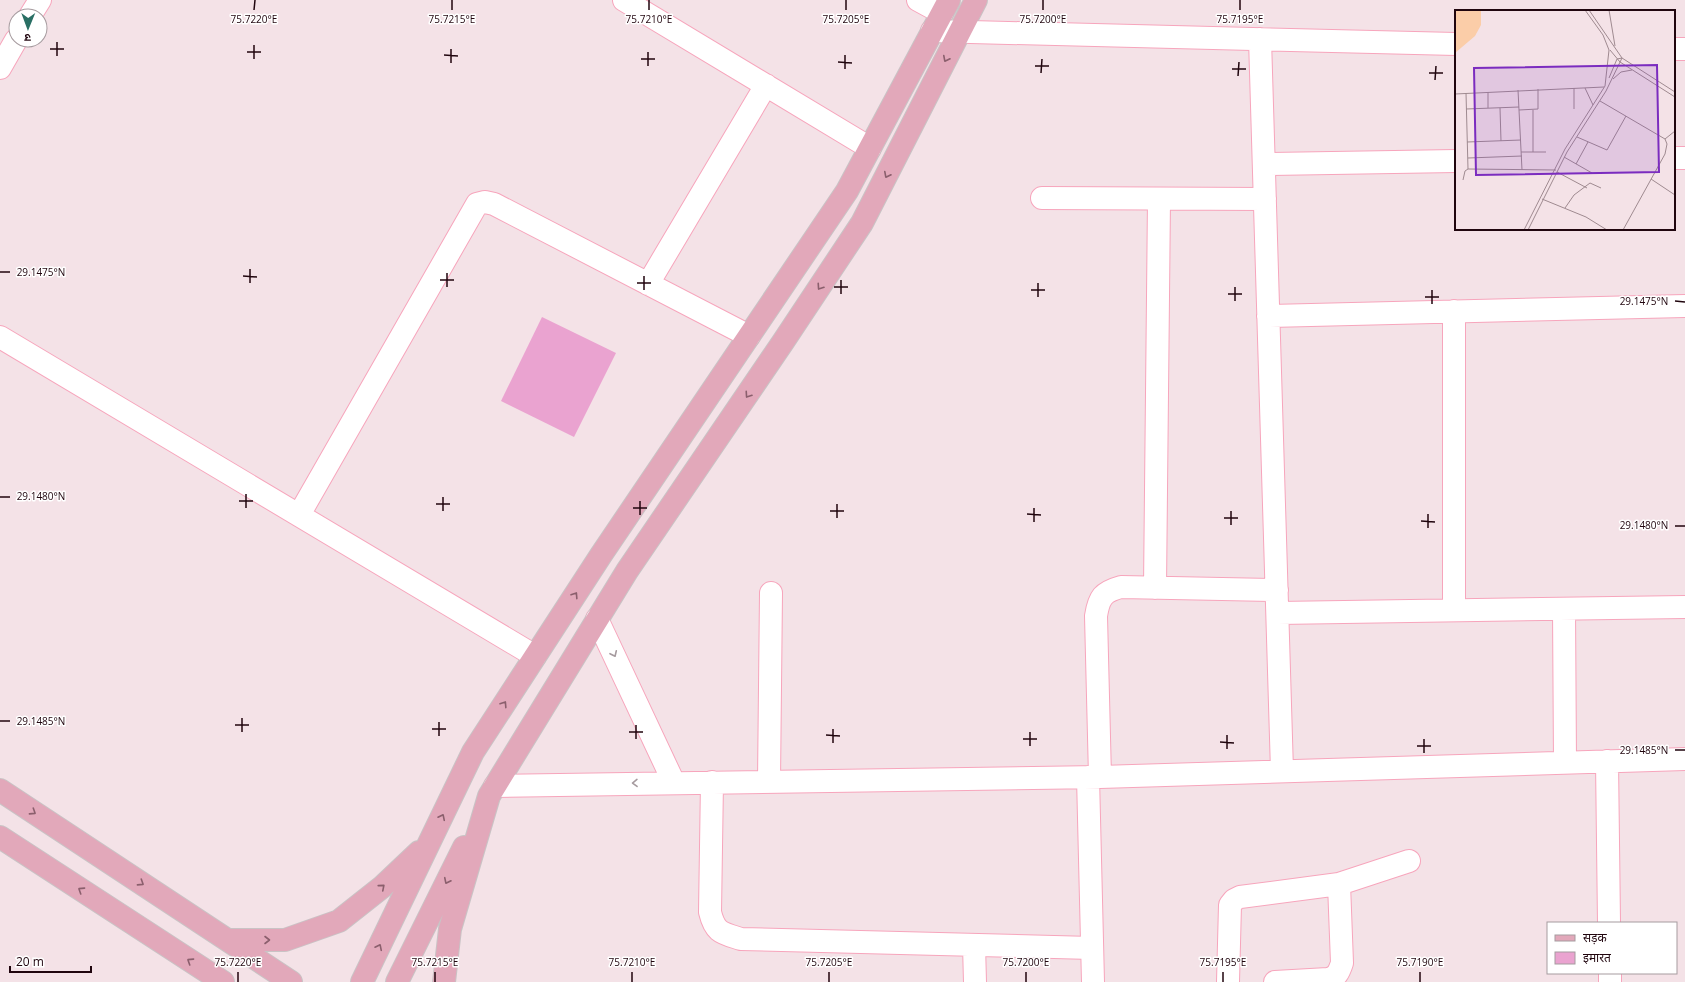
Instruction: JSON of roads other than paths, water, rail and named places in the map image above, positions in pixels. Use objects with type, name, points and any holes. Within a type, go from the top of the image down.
[{"type":"main road","points":[[397,982],[492,791],[626,571],[783,342],[862,223],[976,0]]},
{"type":"main road","points":[[362,982],[473,752],[601,555],[847,191],[941,15]]},
{"type":"main road","points":[[0,790],[292,982]]},
{"type":"main road","points":[[444,982],[450,929],[492,791]]},
{"type":"main road","points":[[0,837],[223,982]]},
{"type":"main road","points":[[228,940],[285,940],[340,921],[382,888],[430,842]]},
{"type":"street","points":[[624,0],[870,148]]},
{"type":"street","points":[[918,0],[941,15],[960,32],[1455,44]]},
{"type":"street","points":[[1260,39],[1282,771]]},
{"type":"street","points":[[0,68],[11,48]]},
{"type":"street","points":[[648,284],[766,85]]},
{"type":"street","points":[[1264,164],[1455,161]]},
{"type":"street","points":[[1042,198],[1265,200]]},
{"type":"street","points":[[1155,588],[1159,198]]},
{"type":"street","points":[[299,515],[476,204],[485,202],[494,204],[749,336]]},
{"type":"street","points":[[1268,316],[1685,306]]},
{"type":"street","points":[[1454,311],[1454,610]]},
{"type":"street","points":[[0,337],[535,656]]},
{"type":"street","points":[[1093,982],[1092,948],[1096,616],[1098,603],[1107,591],[1121,587],[1277,590]]},
{"type":"street","points":[[770,781],[771,593]]},
{"type":"street","points":[[1278,613],[1685,607]]},
{"type":"street","points":[[1564,609],[1565,762]]},
{"type":"street","points":[[597,619],[674,783]]},
{"type":"street","points":[[492,791],[674,783],[1094,777],[1685,759]]},
{"type":"street","points":[[1607,761],[1609,922]]},
{"type":"street","points":[[712,782],[710,912],[713,924],[722,933],[741,939],[1092,948]]},
{"type":"street","points":[[1228,982],[1230,904],[1234,900],[1240,897],[1339,884],[1409,861]]},
{"type":"street","points":[[1275,982],[1328,979],[1335,978],[1339,973],[1342,964],[1339,884]]},
{"type":"street","points":[[974,945],[975,982]]}]
